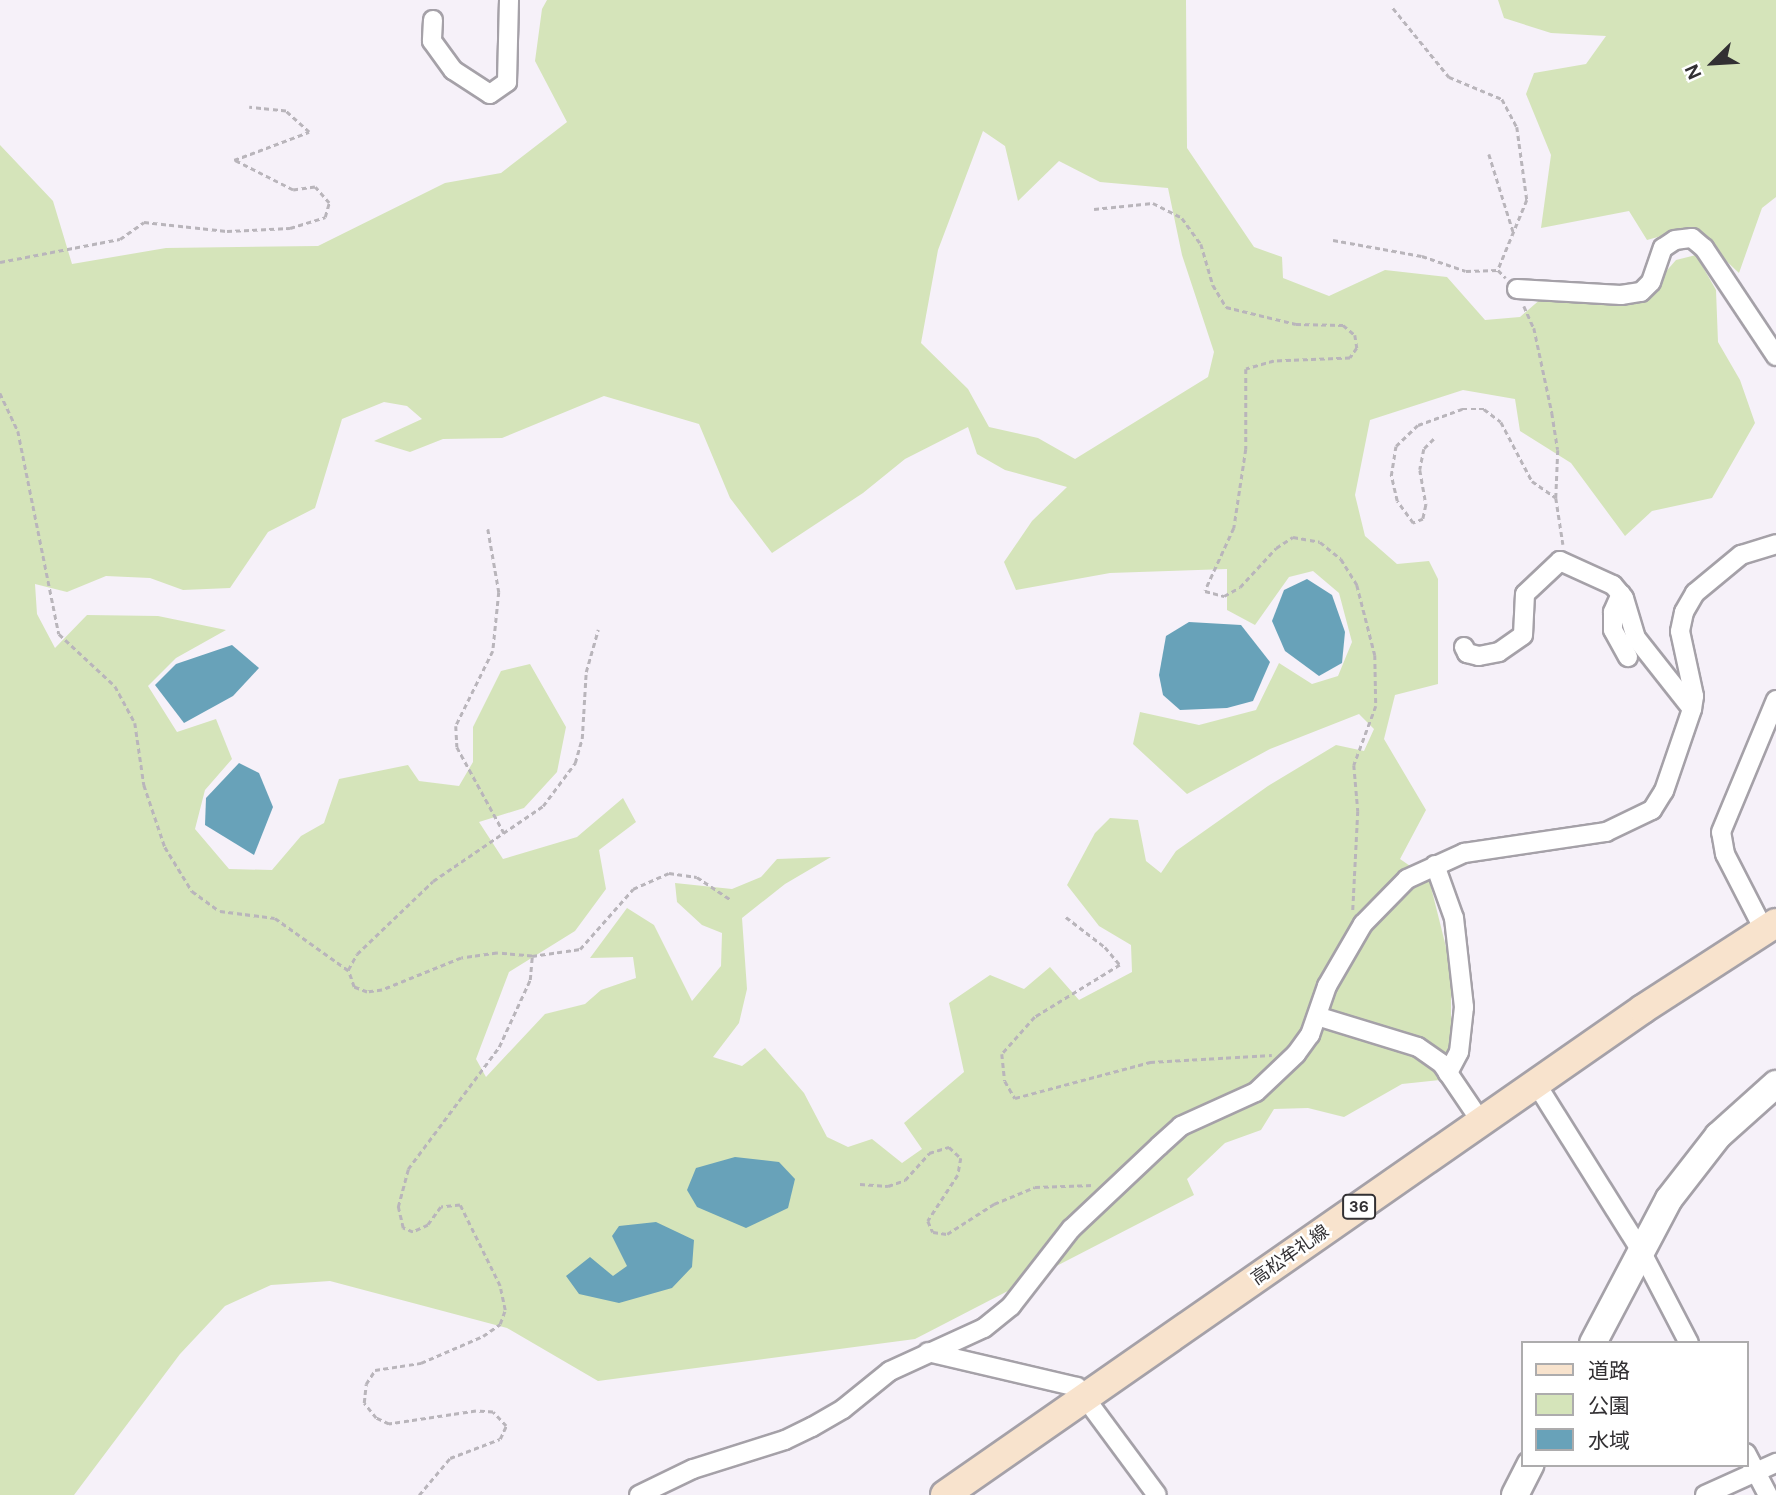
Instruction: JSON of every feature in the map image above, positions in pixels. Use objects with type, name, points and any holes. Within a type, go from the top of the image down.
[{"type":"main road","name":"高松牟礼線","points":[[945,1495],[1537,1084],[1770,927]]},
{"type":"street","points":[[433,20],[432,41],[453,70],[490,93],[507,82],[509,0]]},
{"type":"street","points":[[1517,289],[1621,295],[1641,292],[1651,282],[1663,248],[1675,240],[1692,238],[1704,248],[1776,356]]},
{"type":"street","points":[[639,1495],[693,1469],[785,1440],[843,1409],[890,1371],[984,1328],[1011,1306],[1071,1229],[1181,1126],[1256,1092],[1296,1054],[1320,1017],[1327,986],[1363,924],[1407,879],[1435,864],[1496,846],[1606,832],[1639,819],[1652,810],[1664,791],[1692,709],[1694,696],[1680,631],[1684,612],[1695,593],[1741,555],[1772,550]]},
{"type":"street","points":[[1464,646],[1467,653],[1479,656],[1499,652],[1523,635],[1525,594],[1532,583],[1560,561],[1614,585],[1621,594],[1636,638],[1692,709]]},
{"type":"street","points":[[1621,594],[1613,612],[1613,630],[1629,657]]},
{"type":"street","points":[[1770,927],[1725,854],[1721,832],[1776,700]]},
{"type":"street","points":[[1435,864],[1454,918],[1464,1007],[1459,1052],[1448,1073]]},
{"type":"street","points":[[1320,1017],[1418,1046],[1448,1073],[1482,1123]]},
{"type":"street","points":[[1537,1084],[1640,1250],[1688,1341]]},
{"type":"street","points":[[1594,1341],[1669,1199],[1718,1136],[1776,1084]]},
{"type":"street","points":[[928,1352],[1077,1387],[1157,1495]]},
{"type":"street","points":[[1748,1457],[1768,1495]]},
{"type":"street","points":[[1705,1495],[1776,1463]]},
{"type":"street","points":[[1515,1495],[1529,1467]]},
{"type":"path","points":[[1393,8],[1449,77],[1502,99],[1517,127],[1527,200],[1498,270]]},
{"type":"path","points":[[0,262],[120,239],[144,222],[227,231],[290,228],[325,217],[329,203],[315,187],[293,190],[234,160],[309,132],[286,111],[249,107]]},
{"type":"path","points":[[1489,154],[1513,231]]},
{"type":"path","points":[[1094,209],[1153,203],[1182,218],[1201,244],[1213,285],[1226,307],[1296,324],[1343,325],[1355,335],[1357,348],[1350,358],[1274,361],[1246,369],[1246,449],[1234,528],[1205,591],[1224,596],[1240,587],[1276,548],[1293,537],[1320,542],[1341,559],[1357,585],[1375,655],[1376,706],[1354,765],[1358,811],[1349,905],[1363,924]]},
{"type":"path","points":[[1332,240],[1422,256],[1466,271],[1498,270],[1517,289],[1534,328],[1552,414],[1558,450],[1556,498],[1559,537],[1577,568]]},
{"type":"path","points":[[0,393],[18,431],[59,634],[115,686],[135,723],[144,785],[172,858],[192,891],[220,911],[275,918],[348,970],[354,987],[367,992],[382,990],[461,958],[497,953],[532,956],[580,949],[633,889],[669,873],[697,877],[730,899]]},
{"type":"path","points":[[1434,439],[1424,449],[1420,470],[1426,505],[1423,519],[1413,523],[1397,501],[1391,476],[1396,446],[1418,425],[1462,409],[1484,409],[1501,422],[1532,481],[1556,498]]},
{"type":"path","points":[[488,529],[499,592],[493,651],[456,726],[457,747],[504,833]]},
{"type":"path","points":[[348,970],[357,954],[433,881],[542,806],[575,763],[582,739],[586,672],[598,630]]},
{"type":"path","points":[[1066,917],[1105,947],[1120,965],[1035,1017],[1002,1054],[1005,1081],[1015,1098],[1150,1062],[1296,1054]]},
{"type":"path","points":[[419,1495],[450,1458],[500,1439],[506,1426],[493,1412],[476,1411],[389,1424],[376,1418],[363,1403],[366,1384],[375,1370],[421,1363],[483,1336],[500,1324],[505,1310],[500,1286],[460,1205],[441,1207],[428,1224],[413,1232],[403,1228],[398,1207],[408,1169],[499,1047],[530,979],[532,956]]},
{"type":"path","points":[[860,1184],[888,1186],[905,1180],[929,1153],[949,1147],[961,1158],[958,1175],[928,1221],[933,1231],[947,1234],[994,1204],[1035,1187],[1119,1184]]},
{"type":"green space","points":[[547,0],[1186,0],[1187,148],[1254,247],[1282,257],[1283,278],[1329,296],[1385,270],[1447,277],[1485,320],[1520,317],[1542,298],[1641,300],[1676,260],[1696,255],[1716,290],[1718,342],[1740,380],[1755,423],[1712,498],[1652,511],[1625,536],[1571,463],[1520,431],[1515,399],[1463,390],[1370,420],[1355,495],[1365,536],[1397,564],[1429,561],[1438,579],[1438,684],[1395,695],[1384,739],[1426,810],[1400,859],[1429,879],[1451,967],[1451,1048],[1440,1080],[1402,1084],[1344,1117],[1308,1108],[1274,1109],[1261,1130],[1225,1143],[1187,1179],[1194,1195],[915,1339],[598,1381],[507,1328],[330,1281],[271,1285],[225,1306],[180,1354],[74,1495],[0,1495],[0,145],[53,201],[72,264],[166,248],[318,246],[445,183],[501,173],[567,122],[535,61],[542,9]],"holes":[[[983,131],[1005,146],[1018,201],[1059,161],[1100,182],[1168,188],[1182,255],[1214,352],[1208,377],[1075,459],[1038,438],[989,427],[968,389],[921,343],[938,250]],[[604,396],[699,424],[730,498],[772,553],[863,493],[905,459],[968,427],[977,454],[1005,470],[1067,487],[1032,521],[1004,562],[1016,590],[1110,573],[1227,569],[1227,610],[1255,625],[1289,577],[1313,571],[1339,593],[1352,642],[1338,676],[1312,684],[1279,663],[1256,710],[1199,725],[1140,712],[1133,744],[1187,794],[1270,749],[1359,714],[1374,729],[1364,751],[1336,745],[1268,786],[1176,851],[1161,873],[1146,861],[1138,820],[1110,818],[1095,833],[1067,885],[1099,926],[1131,945],[1132,972],[1079,1000],[1050,967],[1024,989],[990,975],[949,1003],[964,1072],[904,1123],[922,1149],[902,1163],[872,1139],[848,1147],[827,1137],[804,1093],[765,1048],[742,1066],[713,1057],[739,1023],[747,989],[742,918],[785,884],[831,857],[777,859],[761,877],[732,889],[675,883],[677,902],[702,925],[722,933],[721,966],[692,1001],[654,925],[627,908],[590,958],[633,957],[636,978],[601,990],[585,1004],[545,1014],[486,1077],[476,1059],[509,972],[575,931],[606,889],[599,850],[636,822],[623,798],[577,837],[503,859],[479,822],[524,808],[557,772],[566,727],[530,664],[501,671],[473,727],[473,762],[459,786],[419,781],[408,765],[339,779],[324,823],[301,836],[272,870],[229,869],[195,829],[205,790],[232,759],[216,719],[177,732],[148,686],[176,658],[226,630],[158,616],[87,615],[55,648],[37,614],[35,584],[67,592],[106,576],[150,578],[183,590],[230,588],[268,532],[315,508],[342,419],[384,402],[407,406],[422,419],[374,441],[410,452],[443,439],[502,438]]]},
{"type":"green space","points":[[1498,0],[1776,0],[1776,197],[1762,208],[1739,273],[1704,240],[1676,232],[1647,240],[1629,211],[1541,228],[1551,155],[1526,94],[1534,73],[1586,64],[1606,36],[1551,33],[1504,18]]},
{"type":"water","points":[[1307,579],[1332,595],[1345,632],[1342,663],[1319,676],[1285,651],[1272,621],[1284,590]]},
{"type":"water","points":[[1189,622],[1241,625],[1270,662],[1253,701],[1227,708],[1180,710],[1163,695],[1159,675],[1166,636]]},
{"type":"water","points":[[232,645],[259,668],[233,696],[184,723],[155,685],[176,664]]},
{"type":"water","points":[[239,763],[259,773],[273,807],[254,855],[205,825],[206,798]]},
{"type":"water","points":[[735,1157],[779,1162],[795,1179],[788,1208],[746,1228],[697,1207],[687,1190],[696,1168]]},
{"type":"water","points":[[656,1222],[694,1240],[692,1267],[672,1288],[619,1303],[579,1294],[566,1276],[590,1257],[613,1276],[627,1266],[612,1236],[619,1226]]}]
